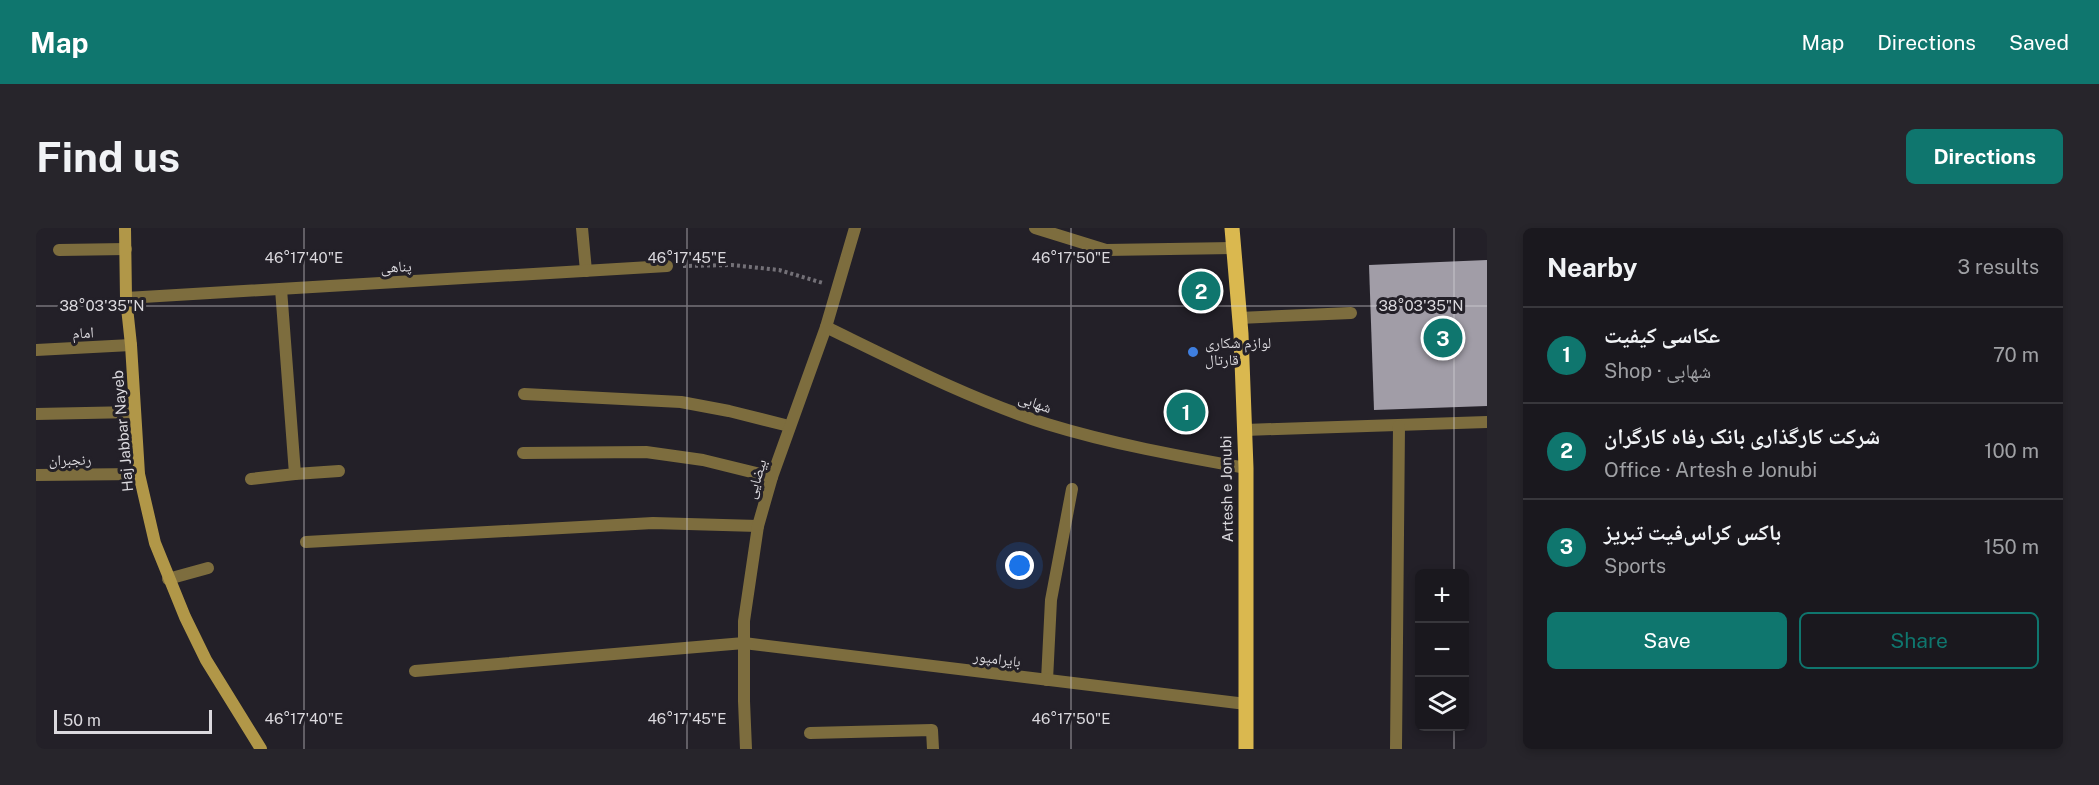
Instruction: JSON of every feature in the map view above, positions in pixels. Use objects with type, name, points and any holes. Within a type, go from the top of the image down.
[{"type":"main road","name":"Artesh e Jonubi","points":[[1232,228],[1245,430],[1246,749]]},
{"type":"street","name":"Haj Jabbar Nayeb","points":[[125,228],[126,298],[139,474],[155,543],[168,579],[206,660],[261,749]]},
{"type":"street","points":[[582,228],[586,271]]},
{"type":"street","name":"بیضایی","points":[[746,749],[744,621],[758,526],[789,426],[826,327],[855,228]]},
{"type":"street","points":[[1035,228],[1106,249],[1233,248]]},
{"type":"street","points":[[59,250],[126,249]]},
{"type":"street","name":"پناهی","points":[[126,298],[667,266]]},
{"type":"street","points":[[281,289],[295,474]]},
{"type":"street","points":[[1239,318],[1351,313]]},
{"type":"street","name":"شهابی","points":[[826,327],[987,401],[1045,423],[1143,450],[1246,468]]},
{"type":"street","name":"امام","points":[[36,350],[131,345]]},
{"type":"street","points":[[524,394],[681,402],[789,426]]},
{"type":"street","points":[[36,414],[135,412]]},
{"type":"street","points":[[1245,430],[1487,422]]},
{"type":"street","points":[[1396,749],[1399,426]]},
{"type":"street","points":[[523,453],[646,452],[703,460],[772,477]]},
{"type":"street","points":[[251,479],[339,471]]},
{"type":"street","name":"رنجبران","points":[[36,476],[139,474]]},
{"type":"street","points":[[1047,680],[1051,600],[1072,489]]},
{"type":"street","points":[[306,542],[653,523],[758,526]]},
{"type":"street","points":[[168,579],[208,568]]},
{"type":"street","name":"بایرامپور","points":[[416,671],[744,643],[1246,704]]},
{"type":"street","points":[[810,733],[932,730],[933,749]]},
{"type":"path","points":[[667,266],[732,265],[779,270],[838,288]]},
{"type":"building","points":[[1487,260],[1487,406],[1374,410],[1369,265]]},
{"type":"place","name":"شرکت کارگذاری بانک رفاه کارگران","points":[[1201,291]]},
{"type":"place","name":"باکس کراس‌فیت تبریز","points":[[1443,338]]},
{"type":"place","name":"لوازم شکاری قارتال","points":[[1193,352]]},
{"type":"place","name":"عکاسی کیفیت","points":[[1186,412]]}]
